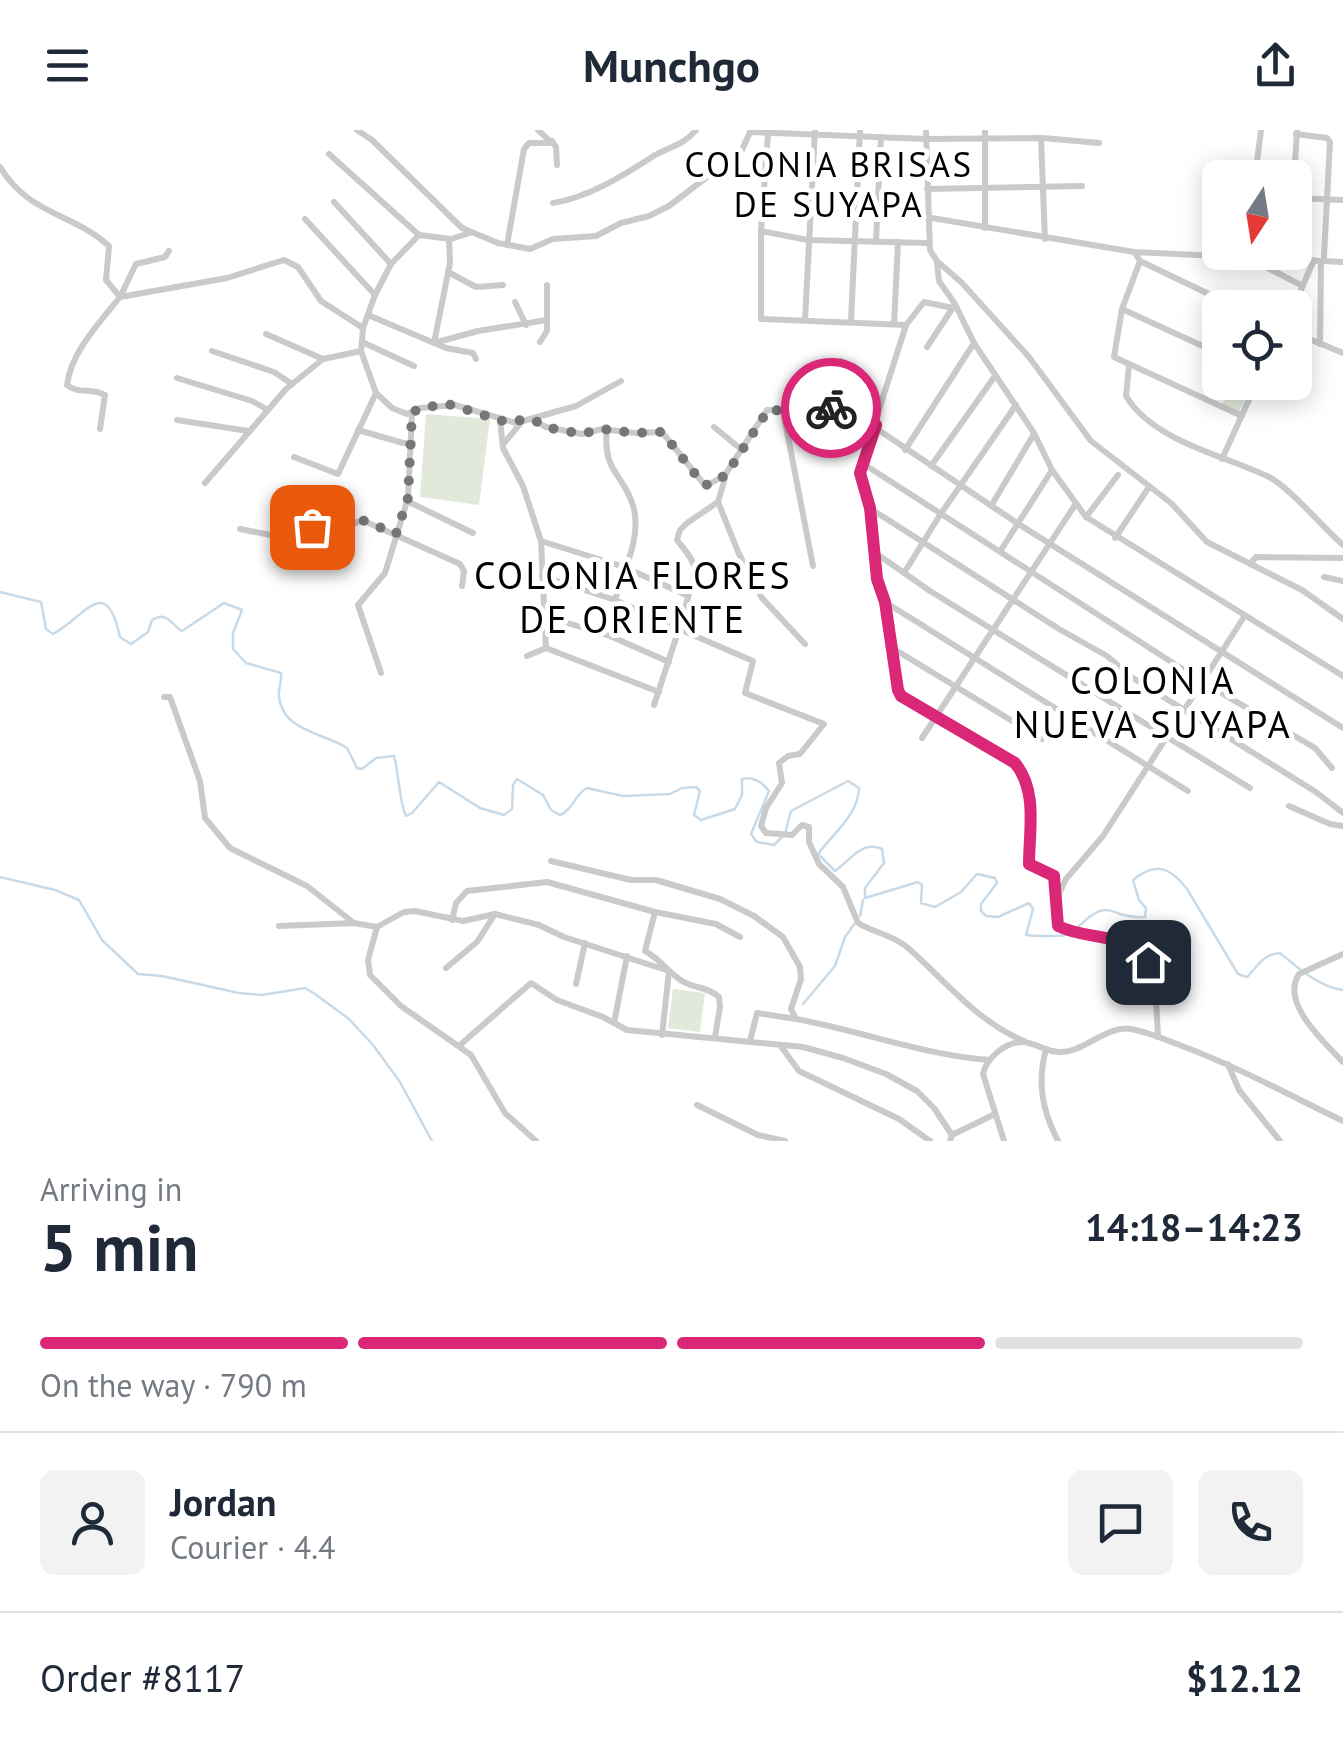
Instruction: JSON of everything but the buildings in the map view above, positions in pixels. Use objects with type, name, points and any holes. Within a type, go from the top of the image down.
[{"type":"street","points":[[357,130],[470,233],[530,250],[554,240],[596,236],[621,222],[649,216],[669,206],[707,177],[728,168],[750,131],[881,137],[985,134],[1099,143]]},
{"type":"street","points":[[538,130],[556,147],[557,165]]},
{"type":"street","points":[[553,203],[572,200],[631,172],[652,157],[682,144],[696,130]]},
{"type":"street","points":[[1257,160],[1261,130]]},
{"type":"street","points":[[1295,160],[1296,132],[1329,140],[1327,200],[1319,259],[1320,344]]},
{"type":"street","points":[[805,320],[815,133]]},
{"type":"street","points":[[768,134],[761,231],[761,319],[906,325]]},
{"type":"street","points":[[851,322],[860,134]]},
{"type":"street","points":[[985,134],[985,228]]},
{"type":"street","points":[[926,135],[928,243],[937,262],[938,278],[1075,505],[1116,538],[1343,676]]},
{"type":"street","points":[[876,240],[881,137]]},
{"type":"street","points":[[1041,138],[1045,239]]},
{"type":"street","points":[[506,245],[526,145],[552,142]]},
{"type":"street","points":[[328,154],[419,234],[449,240],[470,233]]},
{"type":"street","points":[[0,167],[8,181],[37,206],[96,234],[109,246],[106,280],[120,297]]},
{"type":"street","points":[[927,189],[1082,186]]},
{"type":"street","points":[[1312,199],[1343,200]]},
{"type":"street","points":[[334,202],[391,264]]},
{"type":"street","points":[[926,217],[1134,252],[1202,256]]},
{"type":"street","points":[[305,219],[375,294]]},
{"type":"street","points":[[761,231],[808,240],[928,243]]},
{"type":"street","points":[[419,234],[391,264],[363,328],[362,347],[376,392],[399,412],[455,405],[500,420],[522,421],[576,406],[620,380]]},
{"type":"street","points":[[434,343],[448,272],[449,240]]},
{"type":"street","points":[[894,324],[898,242]]},
{"type":"street","points":[[100,429],[105,395],[97,390],[72,390],[67,385],[68,377],[90,334],[120,297],[136,264],[166,256],[169,250]]},
{"type":"street","points":[[1134,252],[1140,261],[1202,291]]},
{"type":"street","points":[[1312,258],[1343,262]]},
{"type":"street","points":[[1300,290],[1319,259]]},
{"type":"street","points":[[120,297],[226,278],[284,260],[298,268],[321,301],[363,328]]},
{"type":"street","points":[[1140,261],[1122,309],[1114,356],[1242,416]]},
{"type":"street","points":[[937,262],[962,283],[1029,357],[1086,436],[1175,506],[1202,538],[1302,590],[1343,620]]},
{"type":"street","points":[[1272,270],[1302,286]]},
{"type":"street","points":[[448,272],[476,287],[503,285]]},
{"type":"street","points":[[540,342],[547,331],[547,286]]},
{"type":"street","points":[[515,302],[526,325]]},
{"type":"street","points":[[954,306],[924,302],[906,325],[860,473],[870,508],[877,579],[885,602],[896,680],[901,696],[1015,763],[1022,772],[1029,795],[1029,864],[1051,874],[1057,898],[1056,922],[1075,933],[1111,938],[1138,949],[1147,958],[1158,1037]]},
{"type":"street","points":[[927,347],[954,306]]},
{"type":"street","points":[[1122,309],[1202,346]]},
{"type":"street","points":[[368,315],[434,343],[473,353],[476,359]]},
{"type":"street","points":[[434,343],[547,320]]},
{"type":"street","points":[[266,334],[324,358]]},
{"type":"street","points":[[1312,340],[1343,353]]},
{"type":"street","points":[[905,450],[974,343]]},
{"type":"street","points":[[205,482],[292,384],[324,358],[362,347],[414,366]]},
{"type":"street","points":[[212,351],[274,372],[292,384]]},
{"type":"street","points":[[840,402],[841,361]]},
{"type":"street","points":[[1129,366],[1124,390],[1138,410],[1178,438],[1266,475],[1343,545]]},
{"type":"street","points":[[932,466],[995,376]]},
{"type":"street","points":[[177,378],[252,401],[268,410]]},
{"type":"street","points":[[294,457],[338,474],[376,392]]},
{"type":"street","points":[[1222,459],[1250,400]]},
{"type":"street","points":[[654,705],[696,573],[677,540],[680,530],[718,502],[726,475],[768,410],[816,412],[849,402],[875,429],[905,450],[1343,728]]},
{"type":"street","points":[[904,573],[1016,405]]},
{"type":"street","points":[[783,411],[813,566]]},
{"type":"street","points":[[381,673],[358,605],[383,576],[407,500],[412,413]]},
{"type":"street","points":[[531,419],[550,428],[582,434],[607,430],[662,432],[703,484],[714,483],[726,475]]},
{"type":"street","points":[[177,420],[249,432]]},
{"type":"street","points":[[500,420],[504,448],[523,486],[541,541],[546,648]]},
{"type":"street","points":[[505,442],[522,421]]},
{"type":"street","points":[[714,427],[742,450]]},
{"type":"street","points":[[358,430],[403,444],[413,443]]},
{"type":"street","points":[[607,430],[605,452],[634,511],[635,533],[615,600]]},
{"type":"street","points":[[991,506],[1034,434]]},
{"type":"street","points":[[862,464],[1201,681],[1315,748],[1332,768]]},
{"type":"street","points":[[1001,550],[1052,470]]},
{"type":"street","points":[[1086,517],[1118,475]]},
{"type":"street","points":[[1116,538],[1149,486]]},
{"type":"street","points":[[407,500],[473,533]]},
{"type":"street","points":[[718,502],[762,598],[805,644]]},
{"type":"street","points":[[922,738],[1075,505]]},
{"type":"street","points":[[870,508],[1107,656],[1133,678],[1343,813]]},
{"type":"street","points":[[240,529],[276,536],[312,527],[347,528],[362,520],[463,567],[462,586]]},
{"type":"street","points":[[1333,536],[1343,530]]},
{"type":"street","points":[[541,541],[624,567],[686,595]]},
{"type":"street","points":[[874,552],[1250,788]]},
{"type":"street","points":[[1250,564],[1256,557],[1343,558]]},
{"type":"street","points":[[542,576],[615,600],[753,662],[745,693],[824,723],[800,754],[779,763],[782,783],[760,826],[766,833],[777,835],[792,835],[802,826],[809,828],[809,842],[819,864],[843,887],[856,920],[906,946],[1002,1032],[1046,1050],[1070,1050],[1128,1028],[1228,1063],[1343,1120]]},
{"type":"street","points":[[1324,577],[1343,580]]},
{"type":"street","points":[[885,602],[1188,791]]},
{"type":"street","points":[[545,616],[610,636],[669,662]]},
{"type":"street","points":[[1057,898],[1066,879],[1102,836],[1244,617]]},
{"type":"street","points":[[528,656],[546,648],[659,692]]},
{"type":"street","points":[[893,649],[1042,739]]},
{"type":"street","points":[[164,697],[170,698],[189,745],[204,796],[206,818],[230,848],[308,886],[354,923]]},
{"type":"street","points":[[1289,806],[1343,826]]},
{"type":"street","points":[[551,861],[583,871],[682,886],[720,898],[754,916],[782,937],[800,967],[801,978],[790,1009],[796,1019]]},
{"type":"street","points":[[452,920],[456,903],[467,891],[546,882],[716,924],[740,937]]},
{"type":"street","points":[[536,1141],[505,1113],[482,1071],[460,1045],[413,1016],[370,976],[370,944],[377,927],[404,912],[463,921],[495,914],[539,925],[669,971]]},
{"type":"street","points":[[655,912],[645,951],[658,957],[686,984],[705,988],[719,997],[715,1037]]},
{"type":"street","points":[[446,968],[476,942],[495,914]]},
{"type":"street","points":[[279,926],[354,923],[377,927]]},
{"type":"street","points":[[576,984],[585,943]]},
{"type":"street","points":[[1343,954],[1299,974],[1293,990],[1298,1006],[1343,1062]]},
{"type":"street","points":[[614,1023],[627,956]]},
{"type":"street","points":[[662,1035],[669,971]]},
{"type":"street","points":[[460,1045],[531,983],[557,1000],[627,1030],[796,1046],[872,1069],[917,1091],[934,1108],[951,1138],[994,1114]]},
{"type":"street","points":[[750,1041],[757,1013],[840,1026],[931,1053],[990,1060]]},
{"type":"street","points":[[1004,1141],[983,1074],[990,1060],[1006,1047],[1024,1041]]},
{"type":"street","points":[[779,1044],[793,1064],[899,1119],[930,1141]]},
{"type":"street","points":[[787,1075],[796,1046]]},
{"type":"street","points":[[1046,1050],[1039,1074],[1042,1101],[1058,1141]]},
{"type":"street","points":[[1228,1063],[1239,1090],[1280,1141]]},
{"type":"street","points":[[697,1106],[758,1135],[785,1141]]},
{"type":"shaded area","points":[[1224,400],[1245,400],[1239,412],[1222,404]]},
{"type":"shaded area","points":[[426,414],[490,419],[479,505],[420,497]]},
{"type":"shaded area","points":[[673,989],[705,993],[700,1032],[668,1028]]},
{"type":"waterway","points":[[0,592],[41,602],[46,629],[53,634],[101,603],[108,607],[120,637],[131,644],[148,632],[157,617],[165,618],[182,631],[224,603],[242,610],[233,633],[233,649],[246,663],[281,673],[279,697],[288,718],[347,748],[357,768],[362,769],[376,758],[394,756],[406,816],[439,782],[480,808],[504,815],[512,809],[517,779],[543,795],[551,810],[560,815],[587,788],[623,796],[670,794],[696,787],[700,791],[694,815],[701,820],[735,809],[742,795],[742,779],[750,778],[769,791],[751,834],[757,842],[774,845],[785,834],[791,811],[848,781],[859,788],[858,798],[844,824],[818,854],[835,871],[862,849],[882,849],[884,863],[865,888],[865,898],[918,882],[922,885],[921,903],[935,907],[961,892],[977,874],[995,878],[997,883],[981,904],[986,916],[998,917],[1029,903],[1033,909],[1026,935],[1070,934]]},
{"type":"waterway","points":[[1076,929],[1104,910],[1145,917],[1146,908],[1133,880],[1148,871],[1162,869],[1187,889],[1238,974],[1247,977],[1265,958],[1280,953],[1317,981],[1343,990]]},
{"type":"waterway","points":[[0,877],[79,900],[102,940],[138,974],[239,993],[262,995],[305,988],[315,994],[349,1019],[373,1045],[400,1082],[432,1141]]},
{"type":"waterway","points":[[860,916],[863,900]]},
{"type":"waterway","points":[[803,1004],[835,966],[845,937],[855,923]]},
{"type":"way so far","points":[[312,527],[347,528],[362,520],[396,534],[408,498],[412,413],[420,408],[455,405],[506,422],[531,419],[546,427],[582,434],[602,429],[662,432],[703,484],[708,485],[726,475],[768,410],[816,412],[831,408]]},
{"type":"district","name":"COLONIA BRISAS DE SUYAPA","points":[[829,184]]},
{"type":"district","name":"COLONIA FLORES DE ORIENTE","points":[[633,596]]},
{"type":"district","name":"COLONIA NUEVA SUYAPA","points":[[1153,701]]},
{"type":"route","points":[[831,408],[849,402],[876,425],[860,473],[870,508],[877,579],[885,602],[901,696],[1015,763],[1022,772],[1029,795],[1028,860],[1031,868],[1054,876],[1058,926],[1131,946],[1148,962]]}]
